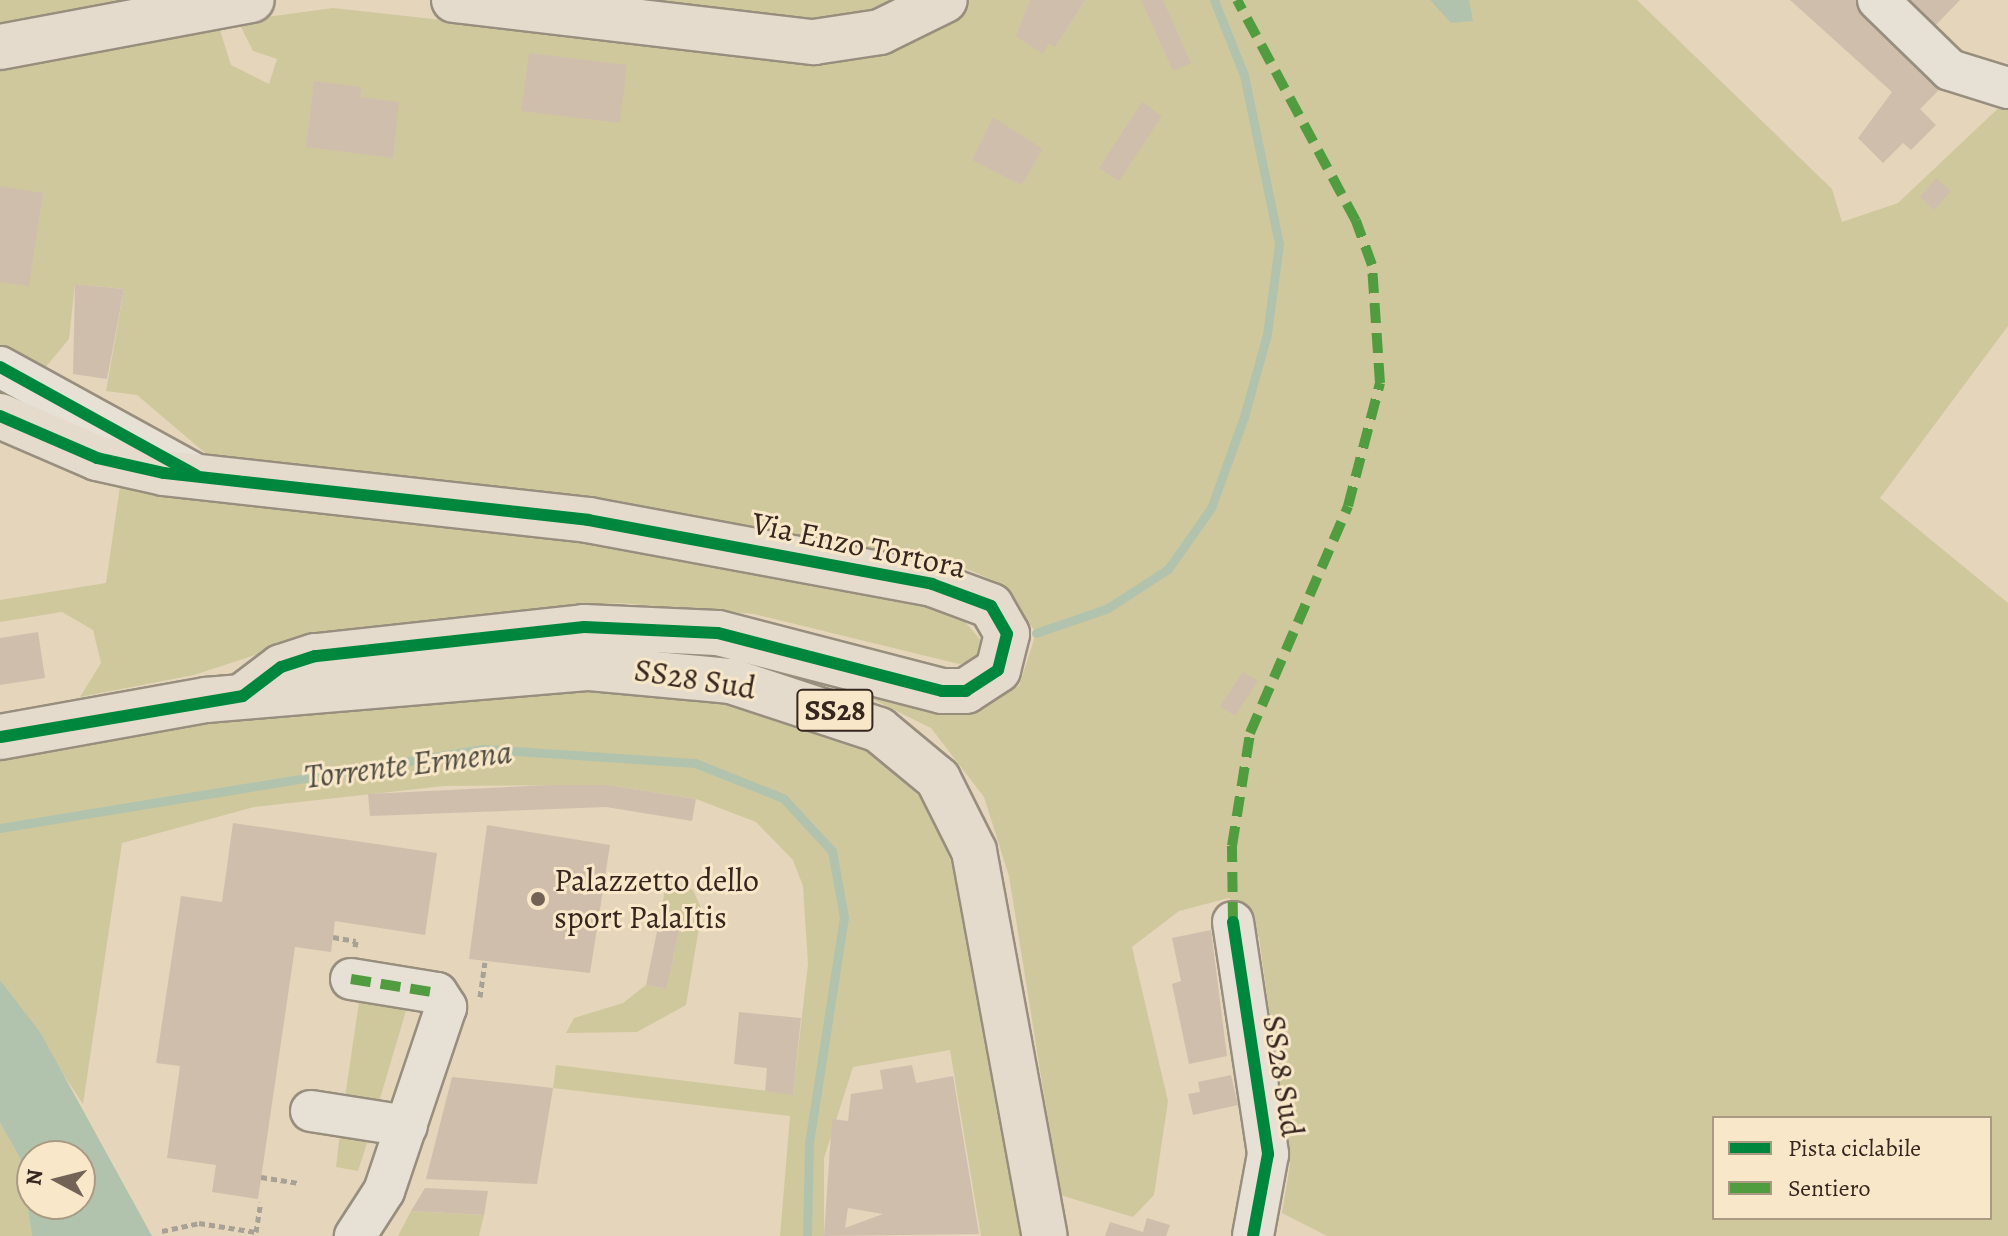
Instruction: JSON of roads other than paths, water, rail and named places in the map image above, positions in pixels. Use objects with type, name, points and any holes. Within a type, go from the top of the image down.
[{"type":"main road","points":[[0,47],[252,0]]},
{"type":"main road","points":[[454,0],[814,42],[880,32],[945,0]]},
{"type":"main road","name":"Via Enzo Tortora","points":[[0,416],[97,458],[200,477],[672,533],[964,592],[991,606],[1007,634],[998,670],[966,691],[942,691],[717,633],[584,627],[315,656],[281,667],[243,696]]},
{"type":"main road","name":"SS28 Sud","points":[[243,696],[564,668],[662,670],[814,703],[901,743],[949,795],[979,868],[1045,1236]]},
{"type":"main road","name":"SS28","points":[[0,737],[243,696]]},
{"type":"street","points":[[1878,0],[1950,70],[2008,88]]},
{"type":"street","name":"Via Enzo Tortora","points":[[0,367],[200,477]]},
{"type":"street","name":"SS28 Sud","points":[[1233,922],[1268,1154],[1253,1236]]},
{"type":"street","points":[[351,979],[437,993],[446,1012],[384,1191],[355,1236]]},
{"type":"street","points":[[311,1111],[407,1126]]},
{"type":"waterway","points":[[1036,633],[1108,608],[1168,569],[1211,508],[1244,417],[1267,334],[1279,244],[1244,75],[1214,0]]},
{"type":"waterway","name":"Torrente Ermena","points":[[0,828],[485,749],[695,763],[783,798],[832,851],[844,917],[809,1142],[807,1236]]},
{"type":"place","name":"Palazzetto dello sport PalaItis","points":[[538,899]]}]
